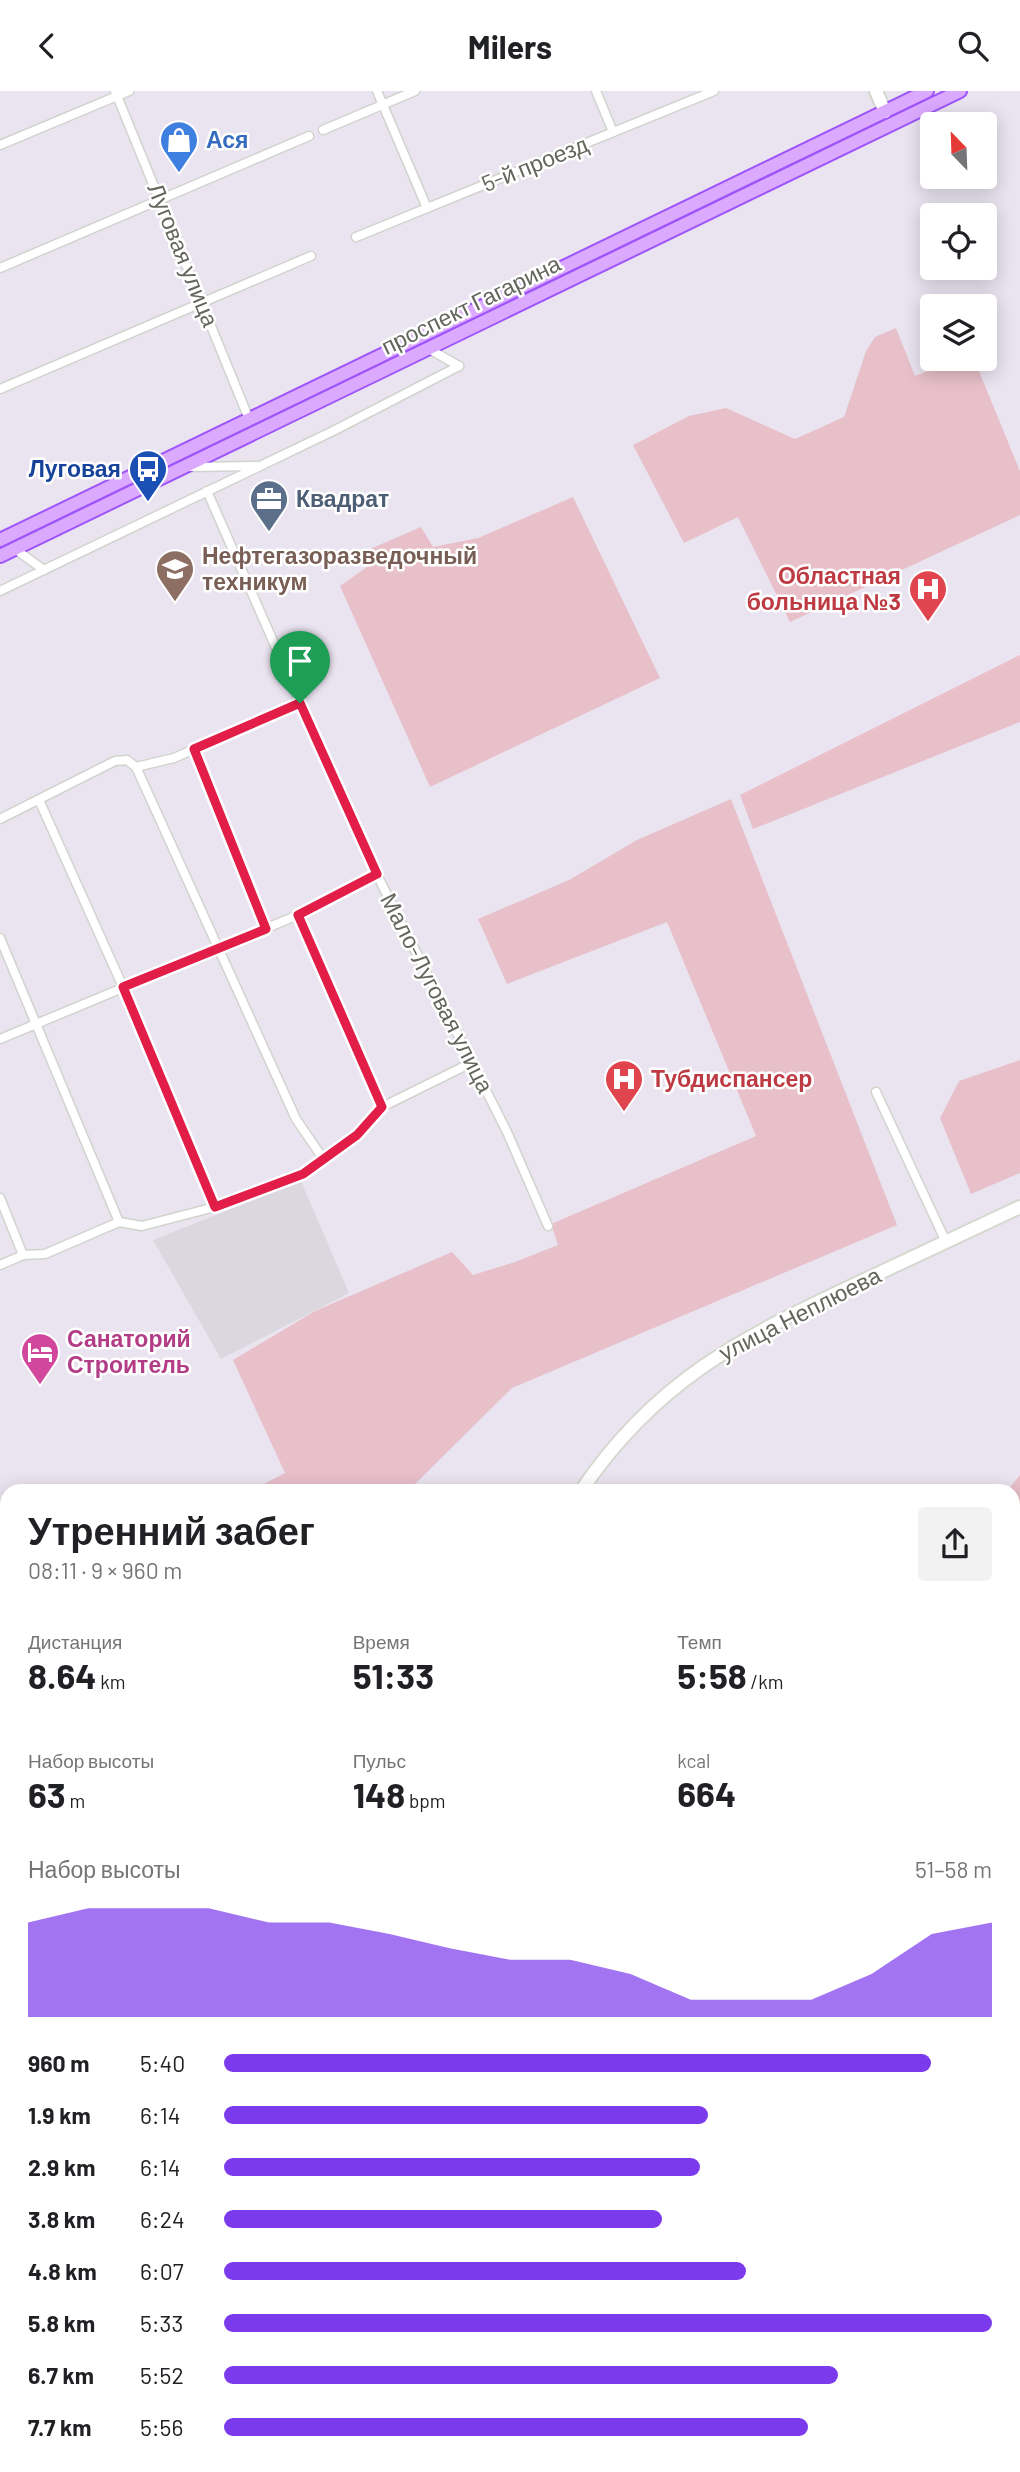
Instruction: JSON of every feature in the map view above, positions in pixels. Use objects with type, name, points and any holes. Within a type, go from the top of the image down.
[{"type":"main road","points":[[876,91],[888,118]]},
{"type":"main road","name":"проспект Гагарина","points":[[0,556],[429,349],[888,118],[927,91]]},
{"type":"main road","name":"проспект Гагарина","points":[[0,540],[249,419],[888,118],[960,91]]},
{"type":"main road","name":"улица Неплюева","points":[[586,1484],[625,1434],[662,1398],[700,1367],[768,1325],[1020,1207]]},
{"type":"street","points":[[0,145],[116,94],[129,91]]},
{"type":"street","points":[[377,91],[427,208]]},
{"type":"street","points":[[323,130],[415,91]]},
{"type":"street","points":[[596,91],[613,132]]},
{"type":"street","name":"5-й проезд","points":[[356,237],[714,91]]},
{"type":"street","name":"Луговая улица","points":[[116,94],[249,419]]},
{"type":"street","points":[[0,268],[309,136]]},
{"type":"street","points":[[0,389],[311,256]]},
{"type":"street","points":[[0,591],[358,419],[459,366],[429,349]]},
{"type":"street","points":[[185,467],[259,466]]},
{"type":"street","name":"Мало-Луговая улица","points":[[207,491],[377,874],[473,1062],[548,1226]]},
{"type":"street","points":[[15,549],[44,570]]},
{"type":"street","points":[[136,768],[174,758],[300,703]]},
{"type":"street","points":[[194,749],[266,929]]},
{"type":"street","points":[[0,819],[115,761],[127,760],[136,768],[296,1119],[324,1160]]},
{"type":"street","points":[[38,800],[123,987],[215,1207]]},
{"type":"street","points":[[0,1039],[298,915],[377,874]]},
{"type":"street","points":[[298,915],[382,1107]]},
{"type":"street","points":[[0,938],[119,1222]]},
{"type":"street","points":[[0,1265],[23,1255],[46,1254],[119,1222],[142,1226],[215,1207],[303,1174],[359,1133],[382,1107],[473,1062]]},
{"type":"street","points":[[876,1092],[946,1241]]},
{"type":"street","points":[[0,1198],[23,1255]]},
{"type":"shaded area","points":[[896,328],[915,376],[928,371],[979,371],[1020,471],[1020,515],[790,622],[738,517],[684,543],[633,445],[689,416],[726,408],[795,439],[844,417],[866,351],[875,337]]},
{"type":"shaded area","points":[[573,497],[660,678],[430,787],[340,586],[374,562],[370,549],[421,527],[433,547],[478,538]]},
{"type":"shaded area","points":[[1020,655],[1020,722],[753,829],[740,795]]},
{"type":"shaded area","points":[[731,799],[897,1225],[512,1388],[415,1484],[264,1484],[285,1473],[233,1360],[315,1311],[452,1252],[473,1275],[558,1245],[551,1224],[756,1136],[667,922],[507,984],[478,919],[569,880],[637,840]]},
{"type":"shaded area","points":[[1020,1060],[1020,1173],[971,1194],[940,1118],[959,1081]]},
{"type":"shaded area","points":[[301,1181],[349,1293],[221,1359],[153,1240]]},
{"type":"shaded area","points":[[1020,1475],[1020,1484],[1013,1484]]},
{"type":"place","name":"Ася","points":[[179,174]]},
{"type":"place","name":"Луговая","points":[[148,503]]},
{"type":"place","name":"Квадрат","points":[[269,533]]},
{"type":"place","name":"Нефтегазоразведочный техникум","points":[[175,603]]},
{"type":"place","name":"Областная больница №3","points":[[928,623]]},
{"type":"place","name":"Тубдиспансер","points":[[624,1113]]},
{"type":"place","name":"Санаторий Строитель","points":[[40,1386]]},
{"type":"route","points":[[300,703],[377,874],[298,915],[382,1107],[357,1135],[303,1174],[215,1207],[123,987],[266,929],[194,749],[300,703]]}]
